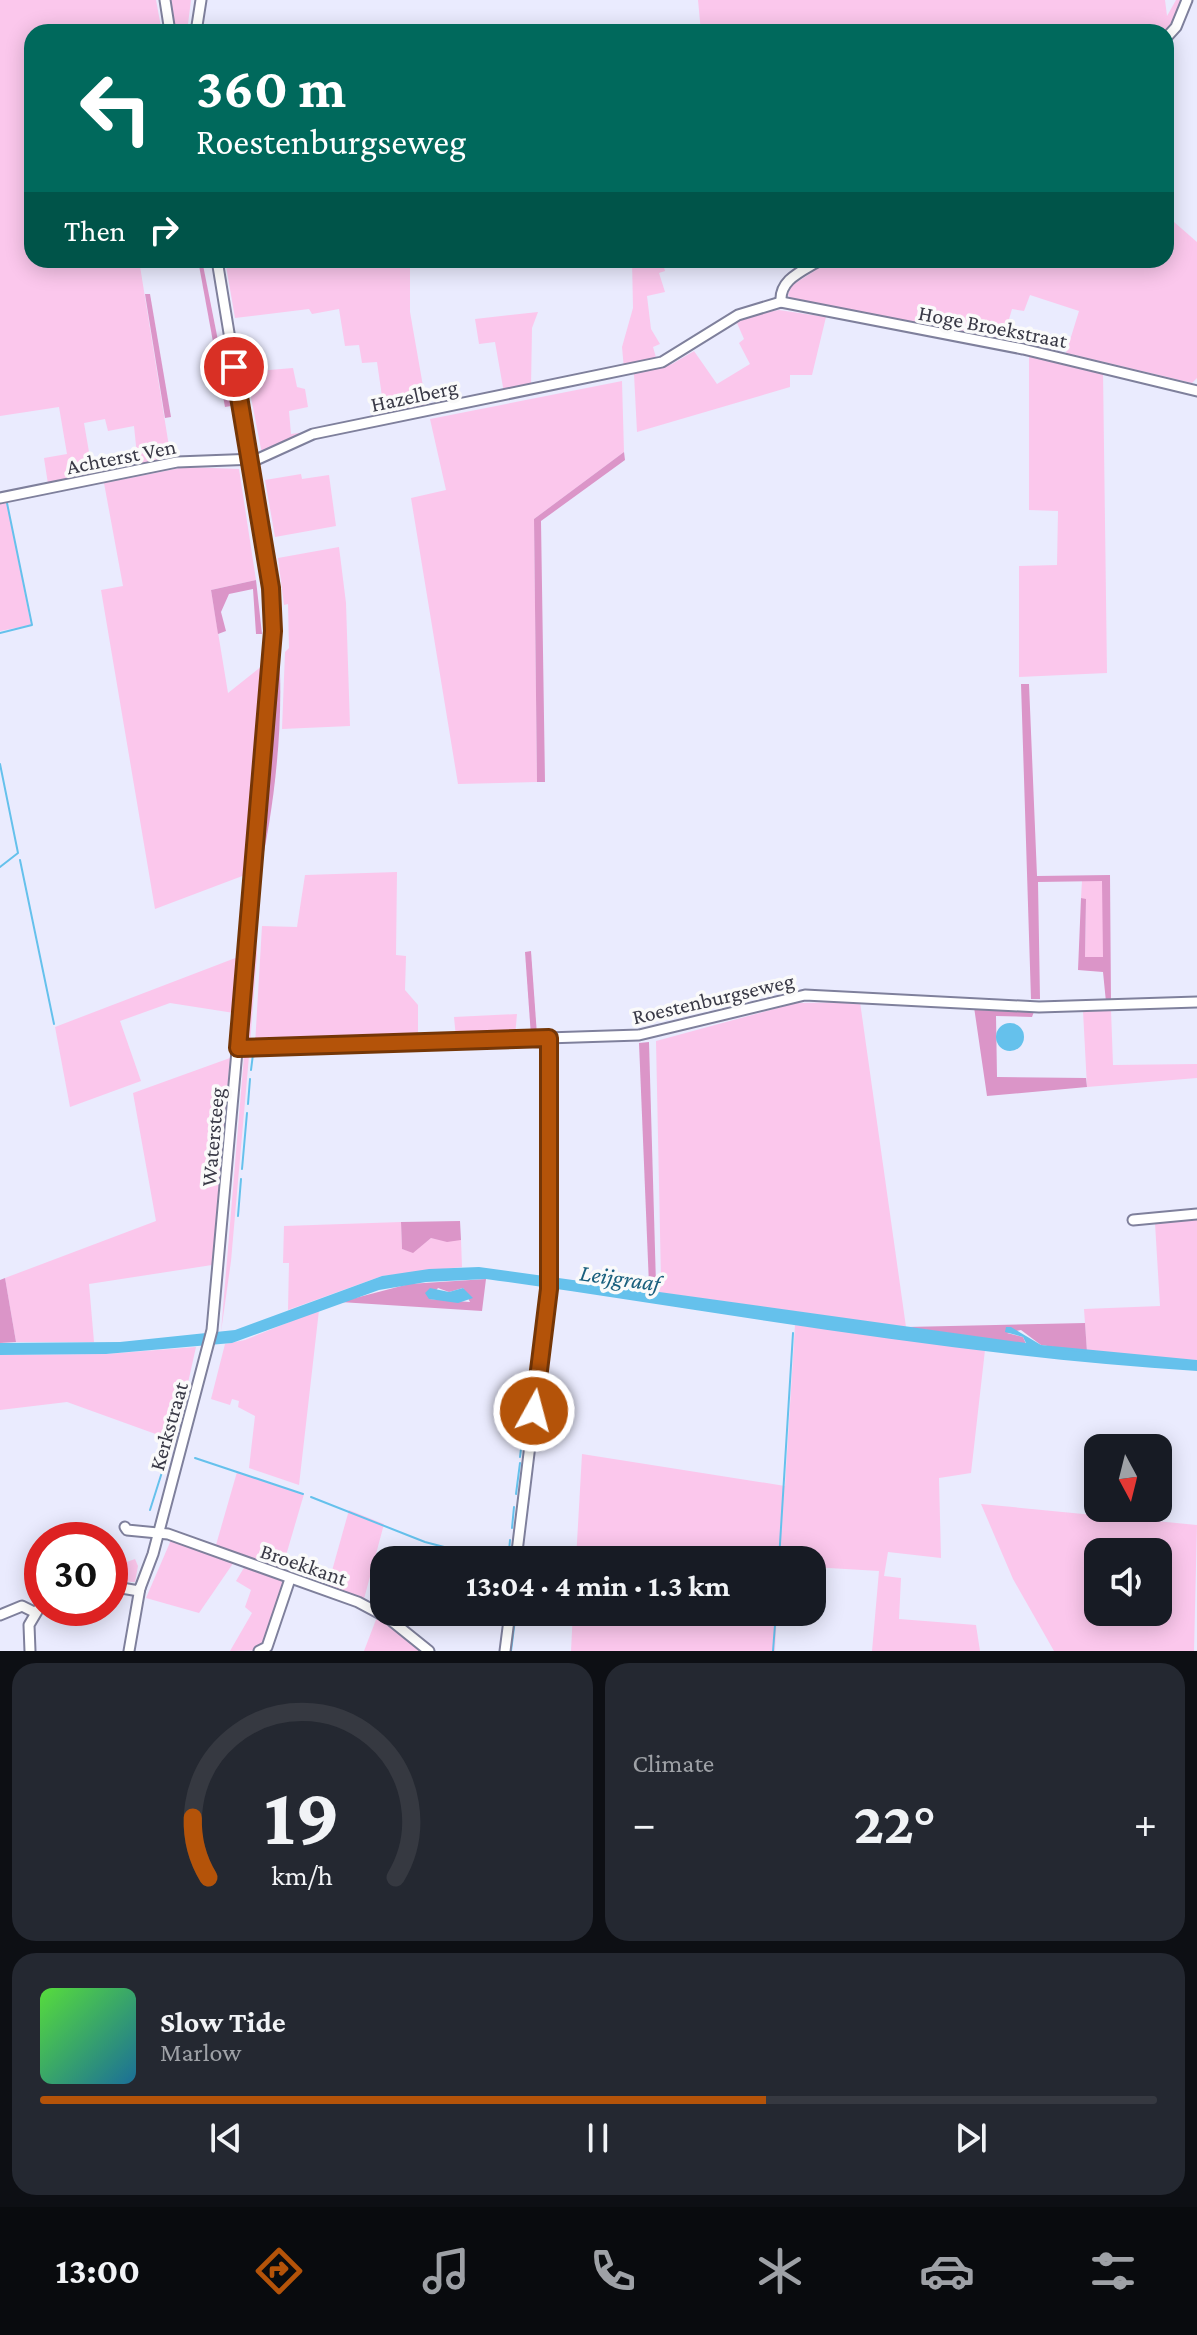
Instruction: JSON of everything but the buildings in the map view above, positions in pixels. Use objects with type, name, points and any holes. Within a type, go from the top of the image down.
[{"type":"street","points":[[165,0],[169,24]]},
{"type":"street","points":[[197,24],[201,0]]},
{"type":"street","points":[[1174,29],[1187,0]]},
{"type":"street","name":"Watersteeg","points":[[212,1330],[272,660],[271,588],[218,268]]},
{"type":"street","points":[[781,302],[782,288],[808,268]]},
{"type":"street","name":"Hazelberg","points":[[249,460],[313,434],[591,378],[673,358],[738,315],[781,302]]},
{"type":"street","name":"Hoge Broekstraat","points":[[781,302],[1023,349],[1197,391]]},
{"type":"street","name":"Achterst Ven","points":[[0,498],[177,462],[249,460]]},
{"type":"street","name":"Roestenburgseweg","points":[[238,1048],[639,1035],[805,995],[1039,1007],[1197,1002]]},
{"type":"street","points":[[518,1546],[549,1289],[549,1038]]},
{"type":"street","points":[[1133,1220],[1197,1214]]},
{"type":"street","name":"Kerkstraat","points":[[129,1651],[139,1591],[153,1554],[212,1330]]},
{"type":"street","points":[[128,1530],[157,1532]]},
{"type":"street","name":"Broekkant","points":[[157,1532],[371,1608],[429,1651]]},
{"type":"street","points":[[259,1651],[267,1647],[290,1579]]},
{"type":"street","points":[[128,1589],[139,1591]]},
{"type":"street","points":[[0,1615],[24,1607]]},
{"type":"street","points":[[29,1626],[30,1651]]},
{"type":"street","points":[[505,1651],[508,1626]]},
{"type":"shaded area","points":[[0,0],[156,0],[160,24],[24,24],[24,268],[140,268],[171,459],[138,465],[134,426],[108,431],[105,419],[84,423],[93,475],[48,484],[44,458],[67,454],[59,407],[0,416]]},
{"type":"shaded area","points":[[167,0],[191,0],[188,24],[171,24]]},
{"type":"shaded area","points":[[698,0],[1165,0],[1167,16],[1176,0],[1183,0],[1173,24],[700,24]]},
{"type":"shaded area","points":[[1174,222],[1197,242],[1197,378],[1192,383],[1066,353],[1079,311],[1030,295],[1024,311],[1012,309],[1003,340],[794,302],[788,295],[791,286],[819,268],[1174,268]]},
{"type":"shaded area","points":[[199,268],[204,268],[231,406],[225,407]]},
{"type":"shaded area","points":[[226,268],[410,268],[410,312],[427,409],[385,417],[377,362],[362,363],[359,345],[345,346],[339,309],[312,314],[309,309],[235,318]]},
{"type":"shaded area","points":[[632,268],[664,268],[665,271],[659,273],[665,292],[647,296],[651,329],[660,344],[653,347],[657,361],[624,369],[622,347],[633,308]]},
{"type":"shaded area","points":[[145,294],[150,294],[171,417],[165,418]]},
{"type":"shaded area","points":[[779,310],[826,317],[812,375],[790,375],[790,387],[637,432],[634,374],[672,364],[694,351],[717,384],[750,364],[739,343],[744,339],[737,323],[750,315]]},
{"type":"shaded area","points":[[538,312],[532,328],[531,387],[504,393],[495,342],[479,344],[475,319]]},
{"type":"shaded area","points":[[1029,355],[1103,371],[1107,673],[1019,677],[1019,566],[1057,565],[1058,511],[1029,510]]},
{"type":"shaded area","points":[[293,368],[297,387],[305,389],[308,407],[289,411],[291,434],[307,432],[262,454],[246,372]]},
{"type":"shaded area","points":[[622,381],[624,452],[534,519],[537,782],[458,784],[411,498],[446,490],[430,419]]},
{"type":"shaded area","points":[[624,452],[625,460],[541,521],[545,782],[537,782],[534,519]]},
{"type":"shaded area","points":[[185,467],[239,469],[256,580],[211,590],[228,693],[262,666],[262,684],[245,875],[155,909],[101,590],[123,586],[104,483]]},
{"type":"shaded area","points":[[301,474],[302,479],[329,475],[336,526],[275,537],[265,480]]},
{"type":"shaded area","points":[[7,503],[31,625],[0,631],[0,504]]},
{"type":"shaded area","points":[[339,547],[346,603],[350,726],[282,729],[285,652],[289,648],[288,604],[284,605],[278,558]]},
{"type":"shaded area","points":[[256,580],[262,634],[256,634],[253,589],[229,594],[221,612],[226,631],[218,634],[211,590]]},
{"type":"shaded area","points":[[279,653],[280,709],[276,768],[258,880]]},
{"type":"shaded area","points":[[1021,684],[1029,684],[1037,876],[1110,875],[1111,1002],[1106,1002],[1103,972],[1078,970],[1081,898],[1086,899],[1085,957],[1103,957],[1102,881],[1038,882],[1040,999],[1031,999]]},
{"type":"shaded area","points":[[397,872],[396,955],[406,956],[405,990],[418,1005],[418,1039],[255,1045],[262,926],[297,927],[305,875]]},
{"type":"shaded area","points":[[1082,881],[1103,881],[1103,958],[1085,957],[1086,900],[1081,898]]},
{"type":"shaded area","points":[[255,919],[257,955],[250,1044],[244,1044]]},
{"type":"shaded area","points":[[531,951],[537,1035],[531,1036],[525,952]]},
{"type":"shaded area","points":[[238,957],[234,1013],[170,1003],[120,1021],[141,1081],[70,1107],[55,1027]]},
{"type":"shaded area","points":[[860,1002],[906,1327],[649,1291],[649,1285],[661,1280],[656,1041],[796,1003]]},
{"type":"shaded area","points":[[974,1007],[1035,1009],[1032,1017],[996,1016],[997,1077],[1086,1078],[1087,1087],[987,1096]]},
{"type":"shaded area","points":[[1111,1010],[1113,1065],[1197,1064],[1197,1078],[1087,1087],[1083,1011]]},
{"type":"shaded area","points":[[517,1014],[515,1036],[456,1038],[454,1017]]},
{"type":"shaded area","points":[[649,1042],[656,1284],[649,1285],[639,1043]]},
{"type":"shaded area","points":[[244,1056],[249,1056],[231,1261],[221,1332]]},
{"type":"shaded area","points":[[230,1058],[212,1265],[89,1284],[94,1342],[16,1342],[5,1278],[156,1221],[133,1093]]},
{"type":"shaded area","points":[[1197,1219],[1197,1360],[1087,1352],[1084,1309],[1160,1306],[1155,1223]]},
{"type":"shaded area","points":[[460,1221],[461,1240],[447,1242],[431,1238],[413,1253],[402,1249],[401,1222]]},
{"type":"shaded area","points":[[401,1222],[402,1249],[413,1252],[431,1238],[461,1240],[462,1267],[382,1276],[288,1310],[289,1263],[283,1263],[284,1226]]},
{"type":"shaded area","points":[[5,1278],[16,1342],[0,1343],[0,1280]]},
{"type":"shaded area","points":[[486,1279],[482,1311],[340,1302],[409,1284]],"holes":[[[438,1288],[449,1292],[463,1288],[470,1302],[429,1299]]]},
{"type":"shaded area","points":[[319,1310],[299,1485],[249,1468],[255,1416],[238,1407],[239,1401],[232,1399],[230,1405],[211,1399],[225,1344],[245,1340]]},
{"type":"shaded area","points":[[1085,1323],[1087,1352],[1041,1345],[1021,1330],[1007,1333],[1023,1337],[1026,1344],[906,1327]]},
{"type":"shaded area","points":[[795,1325],[985,1350],[971,1473],[939,1478],[941,1558],[888,1552],[884,1576],[901,1578],[899,1619],[976,1625],[980,1651],[872,1651],[879,1571],[826,1568],[826,1546],[577,1546],[582,1454],[785,1486]]},
{"type":"shaded area","points":[[196,1347],[175,1441],[67,1402],[0,1410],[0,1355],[106,1354]]},
{"type":"shaded area","points":[[237,1472],[304,1494],[282,1569],[216,1545]]},
{"type":"shaded area","points":[[981,1504],[1084,1514],[1084,1522],[1197,1525],[1194,1651],[1054,1651],[1013,1579]]},
{"type":"shaded area","points":[[349,1510],[384,1524],[378,1546],[370,1546],[370,1576],[364,1599],[328,1585]]},
{"type":"shaded area","points":[[171,1540],[234,1562],[199,1613],[146,1598]]},
{"type":"shaded area","points":[[135,1559],[138,1566],[135,1582],[128,1582],[128,1562]]},
{"type":"shaded area","points":[[245,1566],[277,1577],[285,1585],[266,1650],[230,1651],[252,1613],[245,1607],[251,1590],[236,1581]]},
{"type":"shaded area","points":[[374,1626],[389,1626],[423,1651],[364,1651]]},
{"type":"shaded area","points":[[572,1626],[776,1626],[775,1651],[571,1651]]},
{"type":"water","points":[[1010,1023],[1020,1027],[1024,1037],[1020,1047],[1010,1051],[1000,1047],[996,1037],[1000,1027]]},
{"type":"water","points":[[479,1267],[1026,1343],[1023,1337],[1005,1332],[1006,1327],[1011,1327],[1041,1345],[1197,1360],[1197,1371],[929,1344],[486,1279],[426,1282],[379,1290],[232,1343],[106,1354],[0,1355],[0,1343],[120,1342],[235,1330],[382,1276],[429,1269]]},
{"type":"water","points":[[430,1288],[449,1292],[463,1288],[473,1298],[458,1303],[429,1299],[425,1293]]},
{"type":"waterway","points":[[0,633],[32,625],[7,503]]},
{"type":"waterway","points":[[0,764],[18,853],[0,867]]},
{"type":"waterway","points":[[20,860],[54,1024]]},
{"type":"waterway","points":[[541,1045],[543,1144]]},
{"type":"waterway","points":[[251,1070],[253,1054]]},
{"type":"waterway","points":[[248,1104],[250,1079]]},
{"type":"waterway","points":[[242,1169],[247,1113]]},
{"type":"waterway","points":[[238,1216],[241,1179]]},
{"type":"waterway","points":[[543,1183],[543,1210]]},
{"type":"waterway","points":[[544,1229],[544,1265]]},
{"type":"waterway","points":[[546,1364],[554,1295]]},
{"type":"waterway","points":[[520,1457],[537,1321]]},
{"type":"waterway","points":[[780,1546],[793,1333]]},
{"type":"waterway","name":"Leijgraaf","points":[[1065,1349],[1122,1355]]},
{"type":"waterway","points":[[537,1438],[545,1371]]},
{"type":"waterway","points":[[150,1510],[169,1450]]},
{"type":"waterway","points":[[195,1458],[303,1494]]},
{"type":"waterway","points":[[516,1494],[520,1463]]},
{"type":"waterway","points":[[311,1497],[440,1546]]},
{"type":"waterway","points":[[512,1528],[514,1507]]},
{"type":"waterway","points":[[509,1546],[510,1540]]},
{"type":"waterway","points":[[511,1651],[514,1626]]},
{"type":"waterway","points":[[773,1651],[775,1626]]},
{"type":"route","points":[[234,367],[271,588],[273,631],[238,1048],[549,1038],[549,1289],[534,1411]]}]
